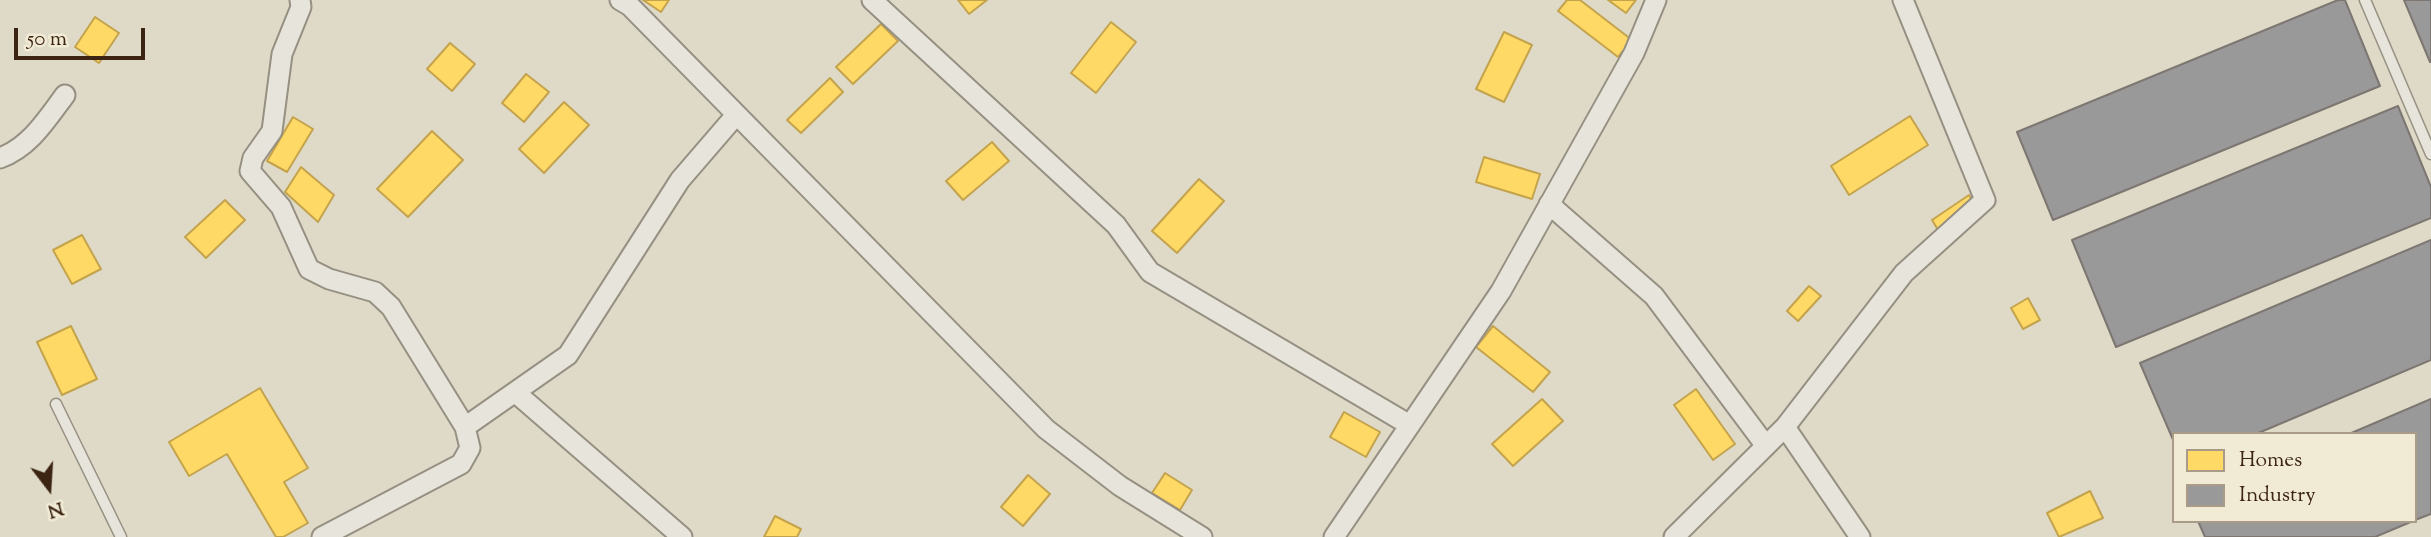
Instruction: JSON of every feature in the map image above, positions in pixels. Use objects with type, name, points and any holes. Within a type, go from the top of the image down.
[{"type":"street","points":[[300,0],[301,7],[282,54],[272,131],[253,158],[250,171],[281,207],[309,269],[329,279],[375,292],[391,307],[465,428],[470,448],[461,464],[322,537]]},
{"type":"street","points":[[620,0],[630,6],[1046,429],[1120,486],[1202,537]]},
{"type":"street","points":[[872,0],[1116,225],[1150,272],[1408,424]]},
{"type":"street","points":[[1334,537],[1408,424],[1501,291],[1634,54],[1656,0]]},
{"type":"street","points":[[1674,537],[1785,427],[1903,273],[1985,200],[1903,0]]},
{"type":"street","points":[[0,158],[13,153],[33,136],[65,95]]},
{"type":"street","points":[[465,428],[568,355],[680,180],[736,115]]},
{"type":"street","points":[[1549,204],[1654,296],[1766,446]]},
{"type":"street","points":[[516,393],[682,537]]},
{"type":"street","points":[[1785,427],[1860,537]]},
{"type":"lane","points":[[2364,0],[2431,154]]},
{"type":"lane","points":[[56,404],[121,537]]},
{"type":"building: Homes","points":[[643,0],[669,0],[661,12]]},
{"type":"building: Homes","points":[[958,0],[987,0],[969,14]]},
{"type":"building: Homes","points":[[1567,0],[1580,0],[1632,40],[1618,57],[1558,11]]},
{"type":"building: Homes","points":[[1608,0],[1636,0],[1626,13]]},
{"type":"building: Homes","points":[[95,17],[119,33],[99,63],[75,47]]},
{"type":"building: Homes","points":[[1111,22],[1136,42],[1096,93],[1071,73]]},
{"type":"building: Homes","points":[[881,24],[898,41],[853,84],[836,67]]},
{"type":"building: Homes","points":[[1504,32],[1532,45],[1504,102],[1476,89]]},
{"type":"building: Homes","points":[[450,43],[475,64],[452,91],[427,69]]},
{"type":"building: Homes","points":[[526,74],[549,92],[524,122],[502,103]]},
{"type":"building: Homes","points":[[830,78],[843,92],[801,133],[787,120]]},
{"type":"building: Homes","points":[[564,102],[589,125],[544,173],[519,149]]},
{"type":"building: Homes","points":[[1910,116],[1928,145],[1849,195],[1831,166]]},
{"type":"building: Homes","points":[[293,117],[313,129],[287,172],[267,161]]},
{"type":"building: Homes","points":[[432,131],[463,160],[408,217],[377,189]]},
{"type":"building: Homes","points":[[992,142],[1009,161],[963,200],[946,181]]},
{"type":"building: Homes","points":[[1484,157],[1540,174],[1532,199],[1476,182]]},
{"type":"building: Homes","points":[[301,167],[334,195],[318,222],[285,192]]},
{"type":"building: Homes","points":[[1199,179],[1224,201],[1177,253],[1152,231]]},
{"type":"building: Homes","points":[[1969,195],[1975,205],[1938,230],[1932,220]]},
{"type":"building: Homes","points":[[225,200],[245,220],[206,258],[185,237]]},
{"type":"building: Homes","points":[[82,235],[101,269],[72,284],[53,250]]},
{"type":"building: Homes","points":[[1809,286],[1821,296],[1798,321],[1787,311]]},
{"type":"building: Homes","points":[[2028,298],[2040,320],[2023,329],[2011,308]]},
{"type":"building: Homes","points":[[71,326],[97,379],[62,395],[37,342]]},
{"type":"building: Homes","points":[[1493,326],[1550,372],[1533,392],[1476,347]]},
{"type":"building: Homes","points":[[260,388],[308,468],[284,482],[308,523],[283,537],[276,537],[227,454],[189,476],[169,442]]},
{"type":"building: Homes","points":[[1696,389],[1735,444],[1713,460],[1674,405]]},
{"type":"building: Homes","points":[[1542,399],[1563,421],[1513,466],[1492,444]]},
{"type":"building: Homes","points":[[1344,412],[1380,432],[1366,457],[1330,437]]},
{"type":"building: Homes","points":[[1165,473],[1192,490],[1180,510],[1152,493]]},
{"type":"building: Homes","points":[[1028,475],[1050,494],[1023,526],[1001,507]]},
{"type":"building: Homes","points":[[2090,491],[2103,518],[2059,537],[2047,513]]},
{"type":"building: Homes","points":[[775,516],[801,529],[797,537],[764,537]]},
{"type":"building: Industry","points":[[2338,0],[2345,0],[2380,86],[2053,220],[2017,132]]},
{"type":"building: Industry","points":[[2404,0],[2431,0],[2431,62],[2430,62]]},
{"type":"building: Industry","points":[[2398,106],[2431,187],[2431,218],[2116,347],[2072,240]]},
{"type":"building: Industry","points":[[2431,240],[2431,360],[2261,432],[2172,432],[2172,437],[2140,363]]},
{"type":"building: Industry","points":[[2431,399],[2431,514],[2417,519],[2417,432],[2354,432]]},
{"type":"building: Industry","points":[[2199,523],[2408,523],[2375,537],[2205,537]]}]
